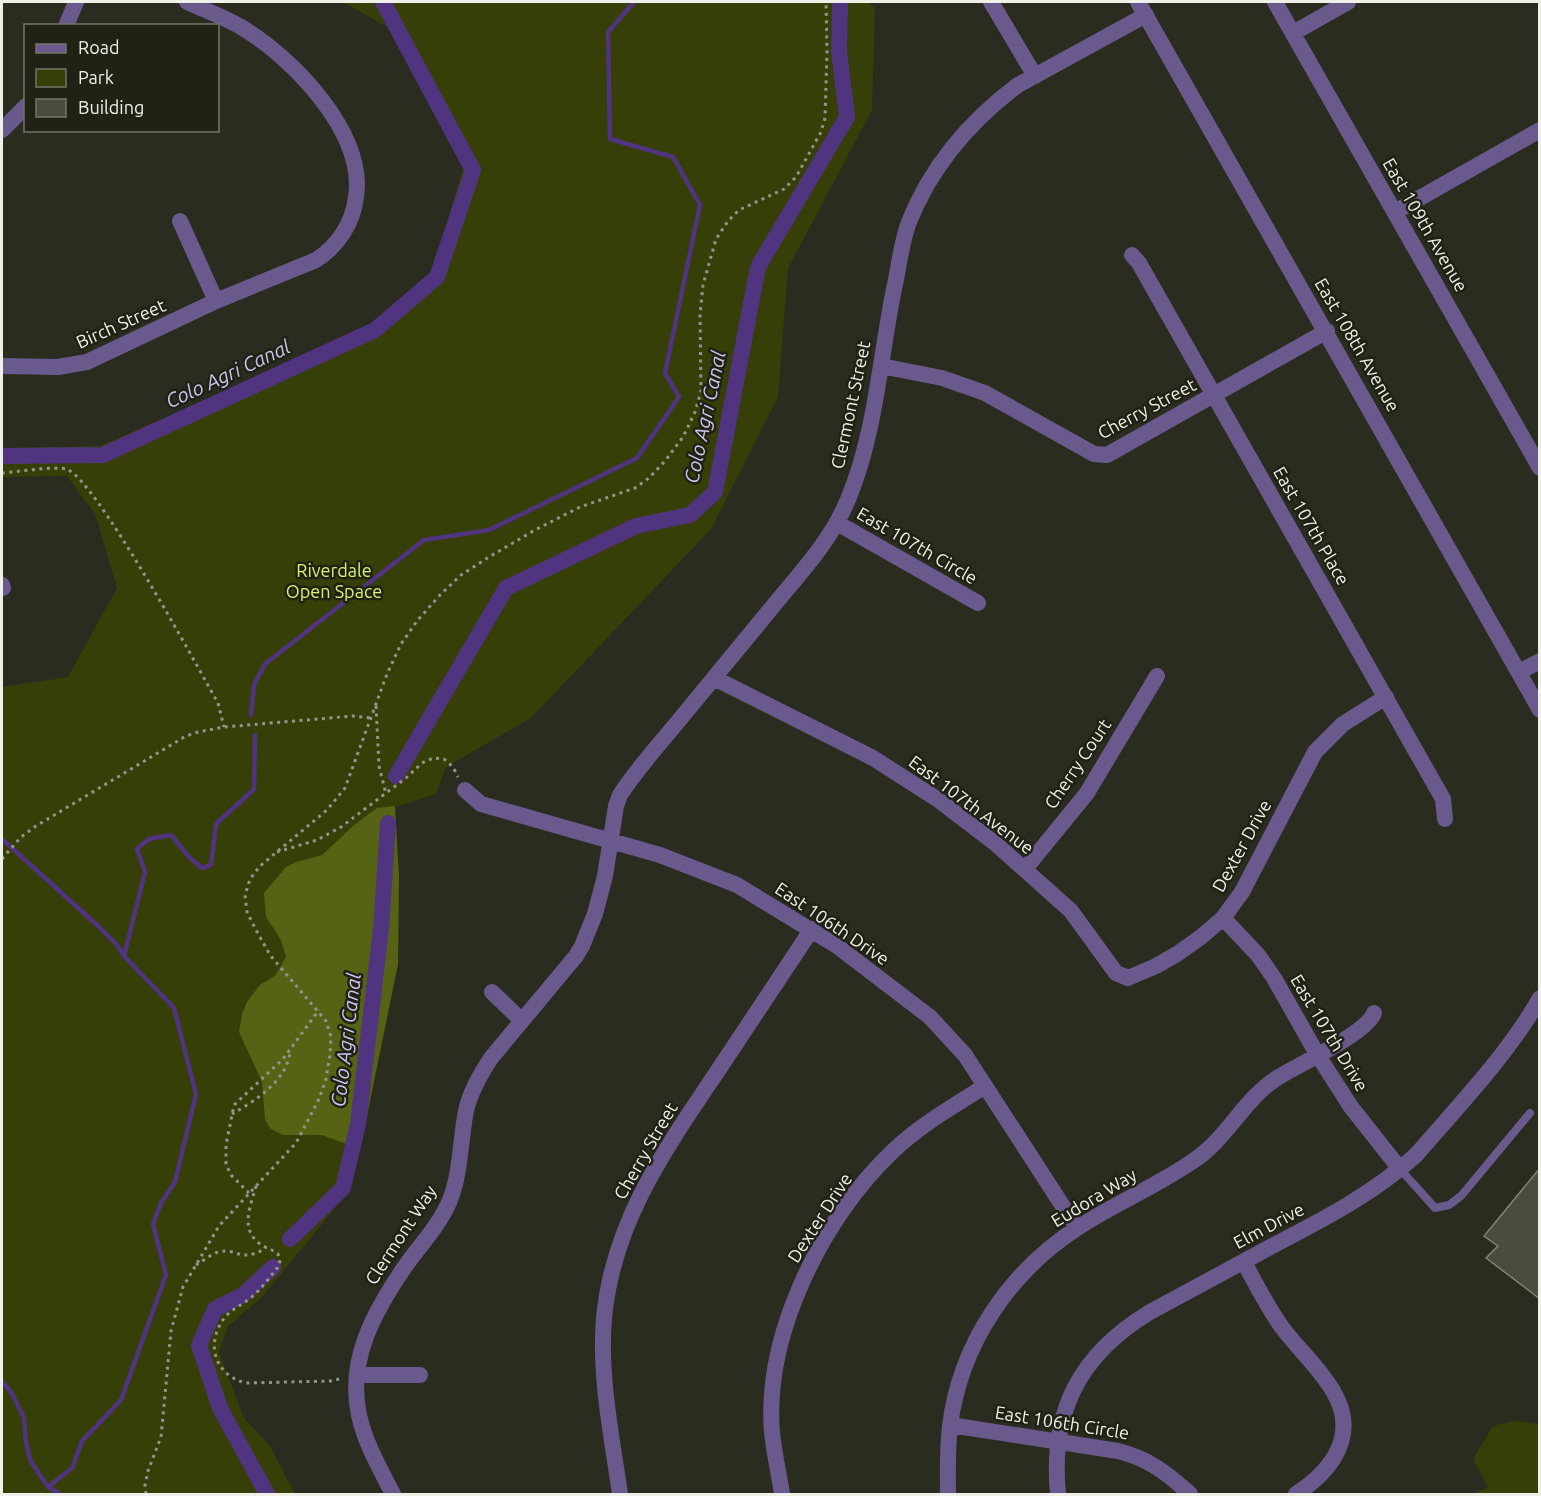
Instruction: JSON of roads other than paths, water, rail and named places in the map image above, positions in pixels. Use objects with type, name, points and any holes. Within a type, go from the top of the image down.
[{"type":"street","points":[[67,24],[76,2]]},
{"type":"street","name":"Birch Street","points":[[2,366],[58,367],[87,362],[216,302],[316,260],[326,254],[348,225],[355,207],[358,176],[352,152],[338,124],[317,94],[284,60],[242,28],[187,2]]},
{"type":"street","points":[[991,2],[1035,76]]},
{"type":"street","name":"East 109th Avenue","points":[[1275,2],[1539,468]]},
{"type":"street","points":[[1293,33],[1348,2]]},
{"type":"street","name":"Clermont Street","points":[[611,842],[616,806],[620,795],[810,562],[837,523],[850,495],[862,458],[900,255],[909,224],[922,194],[939,166],[980,116],[1011,90],[1142,8]]},
{"type":"street","name":"East 108th Avenue","points":[[1142,8],[1539,710]]},
{"type":"street","points":[[2,130],[24,108]]},
{"type":"street","points":[[1395,212],[1539,130]]},
{"type":"street","points":[[180,221],[216,302]]},
{"type":"street","name":"East 107th Place","points":[[1132,255],[1139,262],[1443,799],[1445,819]]},
{"type":"street","name":"Cherry Street","points":[[881,366],[965,385],[1011,406],[1094,454],[1103,456],[1327,332]]},
{"type":"street","name":"East 107th Circle","points":[[837,523],[978,603]]},
{"type":"street","points":[[1519,672],[1539,661]]},
{"type":"street","name":"Cherry Court","points":[[1025,869],[1087,793],[1157,676]]},
{"type":"street","name":"East 107th Avenue","points":[[714,678],[873,758],[937,799],[1025,869],[1071,911],[1111,966]]},
{"type":"street","name":"Dexter Drive","points":[[1111,966],[1122,977],[1134,976],[1177,954],[1207,933],[1223,918],[1242,892],[1315,752],[1343,724],[1386,697]]},
{"type":"street","name":"East 106th Drive","points":[[465,790],[481,804],[660,855],[714,875],[737,885],[837,946],[930,1017],[965,1055],[1077,1228]]},
{"type":"street","name":"Clermont Way","points":[[393,1494],[366,1437],[359,1416],[357,1376],[362,1345],[376,1311],[449,1203],[458,1173],[466,1111],[481,1074],[491,1058],[582,946],[595,914],[611,842]]},
{"type":"street","name":"East 107th Drive","points":[[1223,918],[1258,956],[1274,978],[1317,1054],[1351,1107],[1400,1169]]},
{"type":"street","name":"Cherry Street","points":[[620,1494],[604,1371],[603,1344],[607,1299],[614,1262],[632,1210],[663,1153],[812,929]]},
{"type":"street","points":[[492,992],[522,1021]]},
{"type":"street","name":"Elm Drive","points":[[1058,1494],[1057,1442],[1064,1413],[1079,1378],[1102,1348],[1121,1331],[1150,1312],[1343,1209],[1400,1169],[1416,1155],[1504,1051],[1527,1020],[1539,998]]},
{"type":"street","name":"Eudora Way","points":[[948,1494],[950,1425],[965,1364],[981,1330],[1013,1283],[1077,1228],[1104,1211],[1157,1184],[1195,1160],[1220,1138],[1257,1094],[1273,1081],[1356,1033],[1367,1024],[1374,1013]]},
{"type":"street","name":"Dexter Drive","points":[[782,1494],[772,1431],[773,1382],[782,1336],[805,1275],[830,1230],[857,1191],[893,1151],[915,1133],[985,1086]]},
{"type":"street","points":[[1244,1262],[1281,1325],[1334,1391],[1343,1419],[1341,1445],[1333,1461],[1309,1486],[1296,1494]]},
{"type":"street","points":[[357,1376],[420,1375]]},
{"type":"street","name":"East 106th Circle","points":[[950,1425],[1118,1450],[1155,1465],[1190,1494]]},
{"type":"lane","points":[[1400,1169],[1435,1208],[1449,1205],[1461,1196],[1530,1113]]},
{"type":"waterway","name":"Colo Agri Canal","points":[[2,456],[103,455],[375,330],[437,277],[473,170],[383,2]]},
{"type":"waterway","points":[[251,715],[254,685],[265,664],[424,540],[489,530],[637,458],[679,397],[665,373],[700,205],[673,157],[610,139],[608,32],[634,2]]},
{"type":"waterway","name":"Colo Agri Canal","points":[[396,776],[506,588],[636,526],[690,515],[715,492],[758,267],[847,117],[839,51],[840,2]]},
{"type":"waterway","points":[[60,1494],[48,1487],[72,1468],[82,1441],[121,1400],[166,1275],[153,1224],[161,1203],[175,1182],[196,1094],[174,1008],[124,956],[145,872],[137,849],[149,839],[171,835],[190,858],[202,868],[211,865],[216,824],[254,789],[255,735]]},
{"type":"waterway","name":"Colo Agri Canal","points":[[290,1239],[343,1188],[358,1124],[381,929],[388,823]]},
{"type":"waterway","points":[[2,839],[98,926],[116,944],[124,956]]},
{"type":"waterway","name":"Colo Agri Canal","points":[[267,1494],[220,1408],[199,1345],[215,1309],[243,1295],[273,1267]]},
{"type":"waterway","points":[[2,1381],[11,1392],[24,1418],[30,1460],[48,1487]]},
{"type":"park label","name":"Riverdale Open Space","points":[[334,581]]}]
